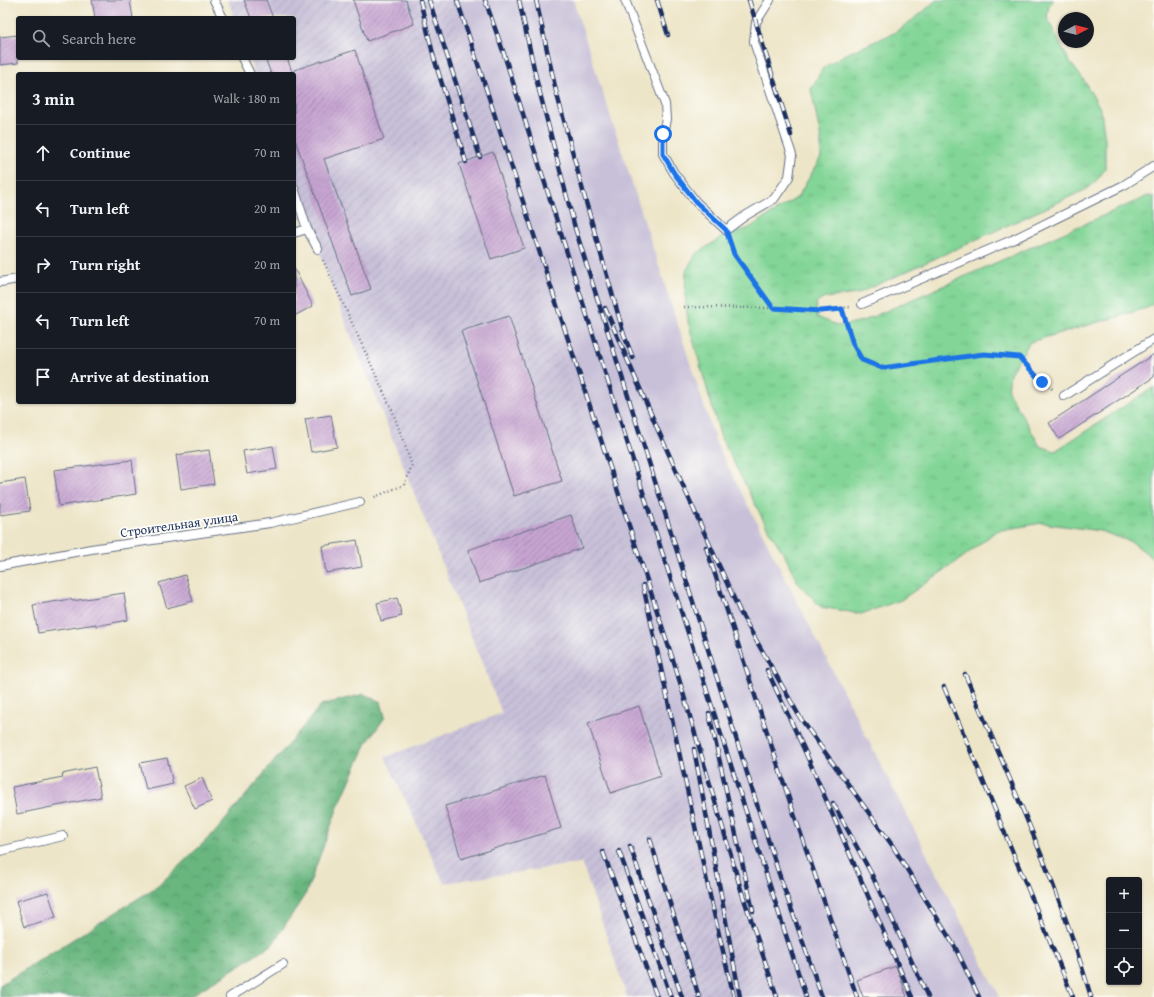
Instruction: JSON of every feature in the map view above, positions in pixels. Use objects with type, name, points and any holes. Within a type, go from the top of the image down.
[{"type":"lane","points":[[214,0],[222,16]]},
{"type":"lane","points":[[625,0],[665,104],[666,120],[663,134],[663,154],[674,173],[696,202],[726,230],[745,216],[774,199],[789,177],[792,155],[754,42],[756,22],[770,0]]},
{"type":"lane","points":[[243,60],[249,72]]},
{"type":"lane","points":[[862,304],[1012,240],[1124,185],[1154,166]]},
{"type":"lane","points":[[296,194],[307,229],[318,249]]},
{"type":"lane","points":[[296,232],[307,229]]},
{"type":"lane","points":[[0,282],[16,279]]},
{"type":"lane","points":[[1064,396],[1154,339]]},
{"type":"lane","name":"Строительная улица","points":[[0,566],[91,549],[270,522],[360,502]]},
{"type":"lane","points":[[0,851],[63,836]]},
{"type":"lane","points":[[230,997],[283,964]]},
{"type":"path","points":[[726,230],[734,254],[773,308]]},
{"type":"path","points":[[318,249],[392,410],[412,465],[404,486],[360,502]]},
{"type":"path","points":[[684,307],[773,308],[821,311],[842,309],[862,304]]},
{"type":"path","points":[[842,309],[853,344],[862,360],[882,368],[984,354],[1019,357],[1042,382],[1064,396]]},
{"type":"shaded area","points":[[228,0],[448,0],[622,538],[704,908],[742,903],[771,997],[627,997],[582,863],[444,883],[385,757],[502,713],[342,313],[296,187],[296,72],[254,72],[250,60],[296,60],[296,16],[233,16]]},
{"type":"shaded area","points":[[448,0],[573,0],[716,443],[1000,997],[771,997],[742,903],[704,908],[622,538]]},
{"type":"green space","points":[[936,0],[1054,0],[1049,5],[1047,18],[1058,40],[1058,48],[1062,48],[1069,61],[1083,79],[1101,110],[1105,140],[1105,169],[1097,180],[1085,190],[857,294],[825,298],[816,303],[817,317],[839,326],[863,321],[1148,196],[1154,197],[1154,303],[1147,308],[1030,342],[1010,373],[1008,391],[1040,446],[1055,451],[1154,387],[1154,559],[1132,542],[1100,531],[1042,523],[996,531],[962,558],[901,600],[861,614],[821,607],[798,583],[784,554],[768,529],[721,438],[688,322],[685,295],[686,271],[696,254],[722,237],[749,228],[798,197],[821,157],[821,139],[811,89],[823,68],[844,55],[894,33],[922,13]]},
{"type":"green space","points":[[364,694],[381,702],[385,717],[367,743],[338,807],[306,893],[272,945],[189,997],[0,997],[0,985],[158,886],[217,830],[321,705]]},
{"type":"building","points":[[92,0],[130,0],[133,16],[95,16]]},
{"type":"building","points":[[244,0],[266,0],[272,16],[250,16]]},
{"type":"building","points":[[353,0],[406,0],[414,24],[367,41]]},
{"type":"building","points":[[16,35],[16,60],[18,60],[18,63],[0,65],[0,37]]},
{"type":"building","points":[[355,50],[384,139],[324,159],[371,289],[352,296],[296,142],[296,72],[294,72],[294,70]]},
{"type":"building","points":[[266,60],[288,60],[292,72],[270,72]]},
{"type":"building","points":[[493,152],[524,248],[491,259],[459,164]]},
{"type":"building","points":[[296,272],[313,306],[296,315]]},
{"type":"building","points":[[509,316],[562,481],[514,496],[461,331]]},
{"type":"building","points":[[1154,354],[1154,377],[1059,439],[1049,423]]},
{"type":"building","points":[[331,415],[337,447],[311,452],[305,419]]},
{"type":"building","points":[[273,446],[277,469],[247,474],[243,451]]},
{"type":"building","points":[[209,450],[214,484],[181,489],[176,455]]},
{"type":"building","points":[[132,460],[136,494],[59,506],[54,470]]},
{"type":"building","points":[[25,479],[30,511],[0,515],[0,483]]},
{"type":"building","points":[[571,515],[582,548],[479,583],[468,550]]},
{"type":"building","points":[[357,540],[362,567],[326,573],[322,546]]},
{"type":"building","points":[[185,575],[193,601],[167,608],[159,583]]},
{"type":"building","points":[[124,593],[128,620],[96,626],[96,624],[38,633],[33,605]]},
{"type":"building","points":[[397,598],[402,616],[381,621],[377,603]]},
{"type":"building","points":[[639,706],[661,776],[611,793],[588,723]]},
{"type":"building","points":[[167,758],[173,784],[146,790],[140,763]]},
{"type":"building","points":[[95,767],[101,797],[17,814],[12,787],[63,777],[62,774]]},
{"type":"building","points":[[545,775],[561,828],[461,859],[445,806]]},
{"type":"building","points":[[202,778],[212,801],[195,809],[184,786]]},
{"type":"building","points":[[48,892],[56,917],[24,927],[16,901]]},
{"type":"building","points":[[896,966],[907,997],[863,997],[857,980]]},
{"type":"railway","points":[[420,0],[434,58],[466,162]]},
{"type":"railway","points":[[429,0],[480,157]]},
{"type":"railway","points":[[457,0],[676,669],[742,893],[777,997]]},
{"type":"railway","points":[[485,0],[503,51],[669,574],[806,997]]},
{"type":"railway","points":[[519,0],[537,82],[575,228],[777,868],[822,997]]},
{"type":"railway","points":[[536,0],[556,91],[586,202],[624,335],[633,358]]},
{"type":"railway","points":[[657,0],[668,35]]},
{"type":"railway","points":[[749,0],[791,135]]},
{"type":"railway","points":[[605,308],[740,612],[801,719],[892,845],[955,947],[979,997]]},
{"type":"railway","points":[[706,547],[794,814],[857,997]]},
{"type":"railway","points":[[643,585],[712,905],[734,997]]},
{"type":"railway","points":[[767,670],[804,749],[912,997]]},
{"type":"railway","points":[[965,674],[1049,874],[1091,997]]},
{"type":"railway","points":[[944,687],[1073,997]]},
{"type":"railway","points":[[709,713],[753,911]]},
{"type":"railway","points":[[694,749],[740,997]]},
{"type":"railway","points":[[833,803],[871,873],[928,997]]},
{"type":"railway","points":[[650,839],[699,997]]},
{"type":"railway","points":[[630,846],[682,997]]},
{"type":"railway","points":[[619,851],[671,997]]},
{"type":"railway","points":[[603,852],[657,997]]},
{"type":"route","points":[[663,134],[663,154],[674,173],[696,202],[726,230],[734,254],[773,308],[821,311],[842,309],[853,344],[862,360],[882,368],[984,354],[1019,357],[1042,382]]}]
